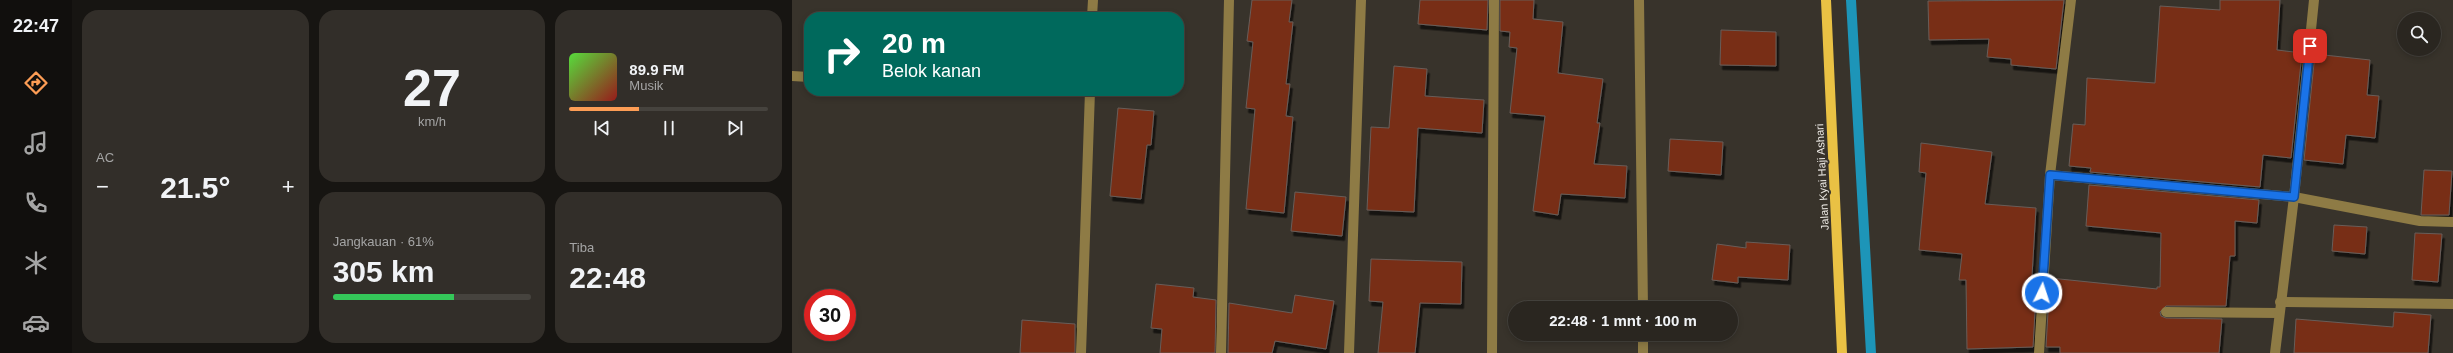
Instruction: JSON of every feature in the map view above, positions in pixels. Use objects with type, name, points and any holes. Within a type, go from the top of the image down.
[{"type":"main road","name":"Jalan Kyai Haji Ashari","points":[[1826,0],[1842,353]]},
{"type":"street","points":[[1092,12],[1093,0]]},
{"type":"street","points":[[1220,353],[1229,0]]},
{"type":"street","points":[[1349,353],[1361,0]]},
{"type":"street","points":[[1492,353],[1494,0]]},
{"type":"street","points":[[1639,0],[1643,301]]},
{"type":"street","points":[[2039,353],[2050,175],[2071,0]]},
{"type":"street","points":[[2275,353],[2280,302],[2294,197],[2314,0]]},
{"type":"street","points":[[792,76],[804,77]]},
{"type":"street","points":[[1081,353],[1090,96]]},
{"type":"street","points":[[2050,175],[2294,197],[2420,221],[2453,222]]},
{"type":"street","points":[[2280,302],[2453,304]]},
{"type":"street","points":[[2166,312],[2280,313]]},
{"type":"street","points":[[1643,341],[1643,353]]},
{"type":"building","points":[[1252,0],[1292,0],[1289,22],[1293,22],[1286,84],[1290,84],[1286,116],[1293,117],[1284,213],[1246,209],[1255,109],[1246,108],[1253,42],[1247,41]]},
{"type":"building","points":[[1420,0],[1488,0],[1487,30],[1418,24]]},
{"type":"building","points":[[1500,0],[1534,0],[1533,19],[1563,22],[1558,73],[1603,79],[1597,123],[1600,123],[1594,164],[1627,166],[1625,198],[1561,194],[1558,215],[1533,211],[1545,116],[1510,113],[1517,48],[1509,47],[1510,32],[1500,31]]},
{"type":"building","points":[[2064,0],[2056,69],[2011,65],[2011,59],[1987,57],[1989,39],[1929,40],[1928,1]]},
{"type":"building","points":[[2220,0],[2280,0],[2277,50],[2302,53],[2291,158],[2263,155],[2260,187],[2090,172],[2091,168],[2069,166],[2073,124],[2085,125],[2087,78],[2155,83],[2160,6],[2220,10]]},
{"type":"building","points":[[1721,30],[1776,32],[1776,66],[1720,65]]},
{"type":"building","points":[[2315,54],[2370,60],[2367,95],[2379,96],[2375,138],[2346,135],[2343,164],[2304,160]]},
{"type":"building","points":[[1394,66],[1427,69],[1425,96],[1484,100],[1482,133],[1418,128],[1414,212],[1367,210],[1371,127],[1389,128]]},
{"type":"building","points":[[1118,108],[1154,111],[1151,145],[1147,145],[1141,199],[1110,196]]},
{"type":"building","points":[[1670,139],[1723,142],[1721,175],[1668,171]]},
{"type":"building","points":[[1921,143],[1992,152],[1985,204],[2036,208],[2032,276],[2037,276],[2033,347],[1967,349],[1966,280],[1959,280],[1962,254],[1919,250],[1926,173],[1919,172]]},
{"type":"building","points":[[2424,170],[2452,171],[2449,215],[2421,215]]},
{"type":"building","points":[[2089,185],[2259,200],[2257,223],[2235,221],[2235,256],[2230,256],[2226,306],[2166,306],[2160,312],[2161,316],[2166,318],[2222,319],[2219,353],[2060,353],[2060,347],[2046,347],[2050,278],[2157,289],[2157,287],[2160,287],[2161,233],[2086,226]]},
{"type":"building","points":[[1295,192],[1346,197],[1342,236],[1291,231]]},
{"type":"building","points":[[2334,225],[2367,227],[2365,254],[2332,251]]},
{"type":"building","points":[[2415,233],[2442,234],[2438,282],[2412,280]]},
{"type":"building","points":[[1746,242],[1790,245],[1788,280],[1738,277],[1738,283],[1712,280],[1717,244],[1746,248]]},
{"type":"building","points":[[1371,259],[1462,262],[1461,304],[1420,303],[1415,353],[1378,353],[1383,302],[1369,301]]},
{"type":"building","points":[[1156,284],[1194,288],[1193,297],[1216,300],[1215,353],[1160,353],[1162,329],[1151,328]]},
{"type":"building","points":[[1295,295],[1334,301],[1326,349],[1275,341],[1272,353],[1228,353],[1229,303],[1292,313]]},
{"type":"building","points":[[2394,312],[2431,315],[2428,353],[2294,353],[2296,319],[2393,327]]},
{"type":"building","points":[[1022,320],[1075,324],[1075,353],[1020,353]]},
{"type":"waterway","points":[[1851,0],[1871,353]]},
{"type":"route","points":[[2042,293],[2050,175],[2294,197],[2310,46]]}]
